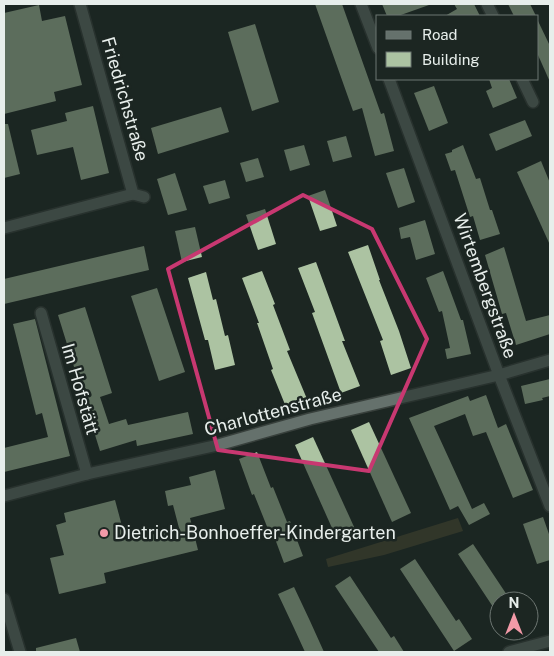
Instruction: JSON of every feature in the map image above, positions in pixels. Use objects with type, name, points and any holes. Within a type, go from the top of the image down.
[{"type":"street","name":"Friedrichstraße","points":[[4,228],[139,195],[80,4]]},
{"type":"street","points":[[361,4],[376,43]]},
{"type":"street","name":"Wirtembergstraße","points":[[389,80],[550,506]]},
{"type":"street","points":[[522,80],[533,102]]},
{"type":"street","name":"Im Hofstätt","points":[[41,313],[87,474]]},
{"type":"street","name":"Charlottenstraße","points":[[4,496],[87,474],[218,445],[310,419],[550,360]]},
{"type":"street","points":[[4,599],[20,652]]},
{"type":"street","points":[[509,652],[550,641]]},
{"type":"highlighted area","points":[[303,195],[372,229],[427,339],[369,471],[218,450],[168,269]]},
{"type":"shaded area","points":[[458,518],[463,531],[384,555],[328,567],[326,559]]},
{"type":"building","points":[[315,4],[342,4],[381,114],[384,113],[394,151],[375,156],[362,108],[353,111]]},
{"type":"building","points":[[382,4],[429,5],[401,15],[387,15]]},
{"type":"building","points":[[454,4],[474,4],[480,15],[447,15],[457,9]]},
{"type":"building","points":[[508,4],[530,4],[536,15],[514,15]]},
{"type":"building","points":[[39,5],[42,21],[65,16],[82,85],[54,92],[56,101],[4,114],[4,13]]},
{"type":"building","points":[[539,23],[550,46],[550,82],[539,57]]},
{"type":"building","points":[[255,24],[279,102],[252,111],[228,32]]},
{"type":"building","points":[[489,80],[509,80],[517,98],[493,108],[486,91],[492,88]]},
{"type":"building","points":[[434,86],[448,123],[429,131],[414,93]]},
{"type":"building","points":[[93,106],[109,173],[81,180],[73,147],[37,155],[31,130],[67,121],[65,113]]},
{"type":"building","points":[[221,107],[229,132],[158,154],[151,128]]},
{"type":"building","points":[[525,120],[532,136],[496,151],[489,134]]},
{"type":"building","points":[[4,124],[8,124],[20,174],[4,178]]},
{"type":"building","points":[[346,136],[352,157],[333,162],[327,141]]},
{"type":"building","points":[[304,145],[310,165],[290,171],[284,150]]},
{"type":"building","points":[[463,145],[476,179],[480,178],[500,234],[480,240],[473,216],[470,217],[455,170],[451,171],[445,154]]},
{"type":"building","points":[[258,158],[264,177],[246,182],[240,163]]},
{"type":"building","points":[[541,161],[550,183],[550,245],[517,172]]},
{"type":"building","points":[[404,168],[415,202],[398,208],[386,173]]},
{"type":"building","points":[[175,173],[187,210],[168,215],[157,179]]},
{"type":"building","points":[[225,180],[230,198],[209,204],[203,186]]},
{"type":"building","points":[[325,190],[337,226],[320,231],[308,196]]},
{"type":"building","points":[[265,209],[276,244],[258,250],[246,215]]},
{"type":"building","points":[[425,220],[435,254],[416,260],[410,237],[401,239],[399,228]]},
{"type":"building","points":[[195,227],[202,257],[182,262],[175,231]]},
{"type":"building","points":[[368,245],[411,368],[391,375],[380,341],[383,340],[348,252]]},
{"type":"building","points":[[144,246],[149,270],[4,304],[4,279]]},
{"type":"building","points":[[504,247],[526,321],[550,315],[550,334],[516,345],[506,313],[502,314],[485,255]]},
{"type":"building","points":[[316,262],[345,341],[342,341],[360,386],[341,393],[312,313],[315,312],[298,268]]},
{"type":"building","points":[[262,271],[290,350],[287,351],[307,399],[286,407],[271,370],[273,369],[257,323],[259,323],[242,278]]},
{"type":"building","points":[[443,271],[461,320],[463,320],[471,354],[447,359],[445,349],[450,348],[442,311],[439,312],[426,278]]},
{"type":"building","points":[[206,272],[213,300],[216,299],[225,336],[228,335],[235,365],[215,370],[208,340],[205,340],[188,278]]},
{"type":"building","points":[[157,288],[185,372],[159,381],[131,296]]},
{"type":"building","points":[[85,307],[112,393],[100,397],[109,424],[126,419],[128,425],[188,412],[193,434],[137,446],[136,440],[100,451],[58,315]]},
{"type":"building","points":[[35,319],[70,456],[4,472],[4,448],[48,437],[42,413],[36,415],[13,324]]},
{"type":"building","points":[[550,379],[550,396],[542,398],[543,400],[525,404],[521,386]]},
{"type":"building","points":[[486,395],[498,428],[506,424],[533,490],[513,498],[486,432],[473,436],[465,414],[434,426],[472,509],[484,503],[490,514],[469,525],[458,506],[450,510],[409,418],[468,396],[470,401]]},
{"type":"building","points":[[369,422],[411,513],[392,522],[351,430]]},
{"type":"building","points":[[313,437],[355,529],[336,537],[295,445]]},
{"type":"building","points":[[257,452],[287,522],[290,521],[303,556],[284,563],[271,528],[268,529],[254,494],[252,495],[239,459]]},
{"type":"building","points":[[215,470],[225,509],[190,518],[198,550],[104,573],[106,583],[59,594],[50,558],[64,555],[56,525],[66,522],[64,513],[115,500],[126,541],[179,528],[173,505],[168,506],[165,491],[191,485],[189,477]]},
{"type":"building","points":[[543,517],[550,537],[550,560],[537,564],[523,524]]},
{"type":"building","points":[[473,544],[504,591],[489,591],[489,601],[458,554]]},
{"type":"building","points":[[415,559],[456,621],[459,619],[472,639],[454,651],[400,569]]},
{"type":"building","points":[[350,576],[391,638],[394,636],[404,652],[379,652],[335,586]]},
{"type":"building","points":[[294,587],[324,652],[305,652],[278,594]]},
{"type":"building","points":[[76,638],[80,652],[36,652],[36,648]]},
{"type":"place","name":"Dietrich-Bonhoeffer-Kindergarten","points":[[104,533]]}]
